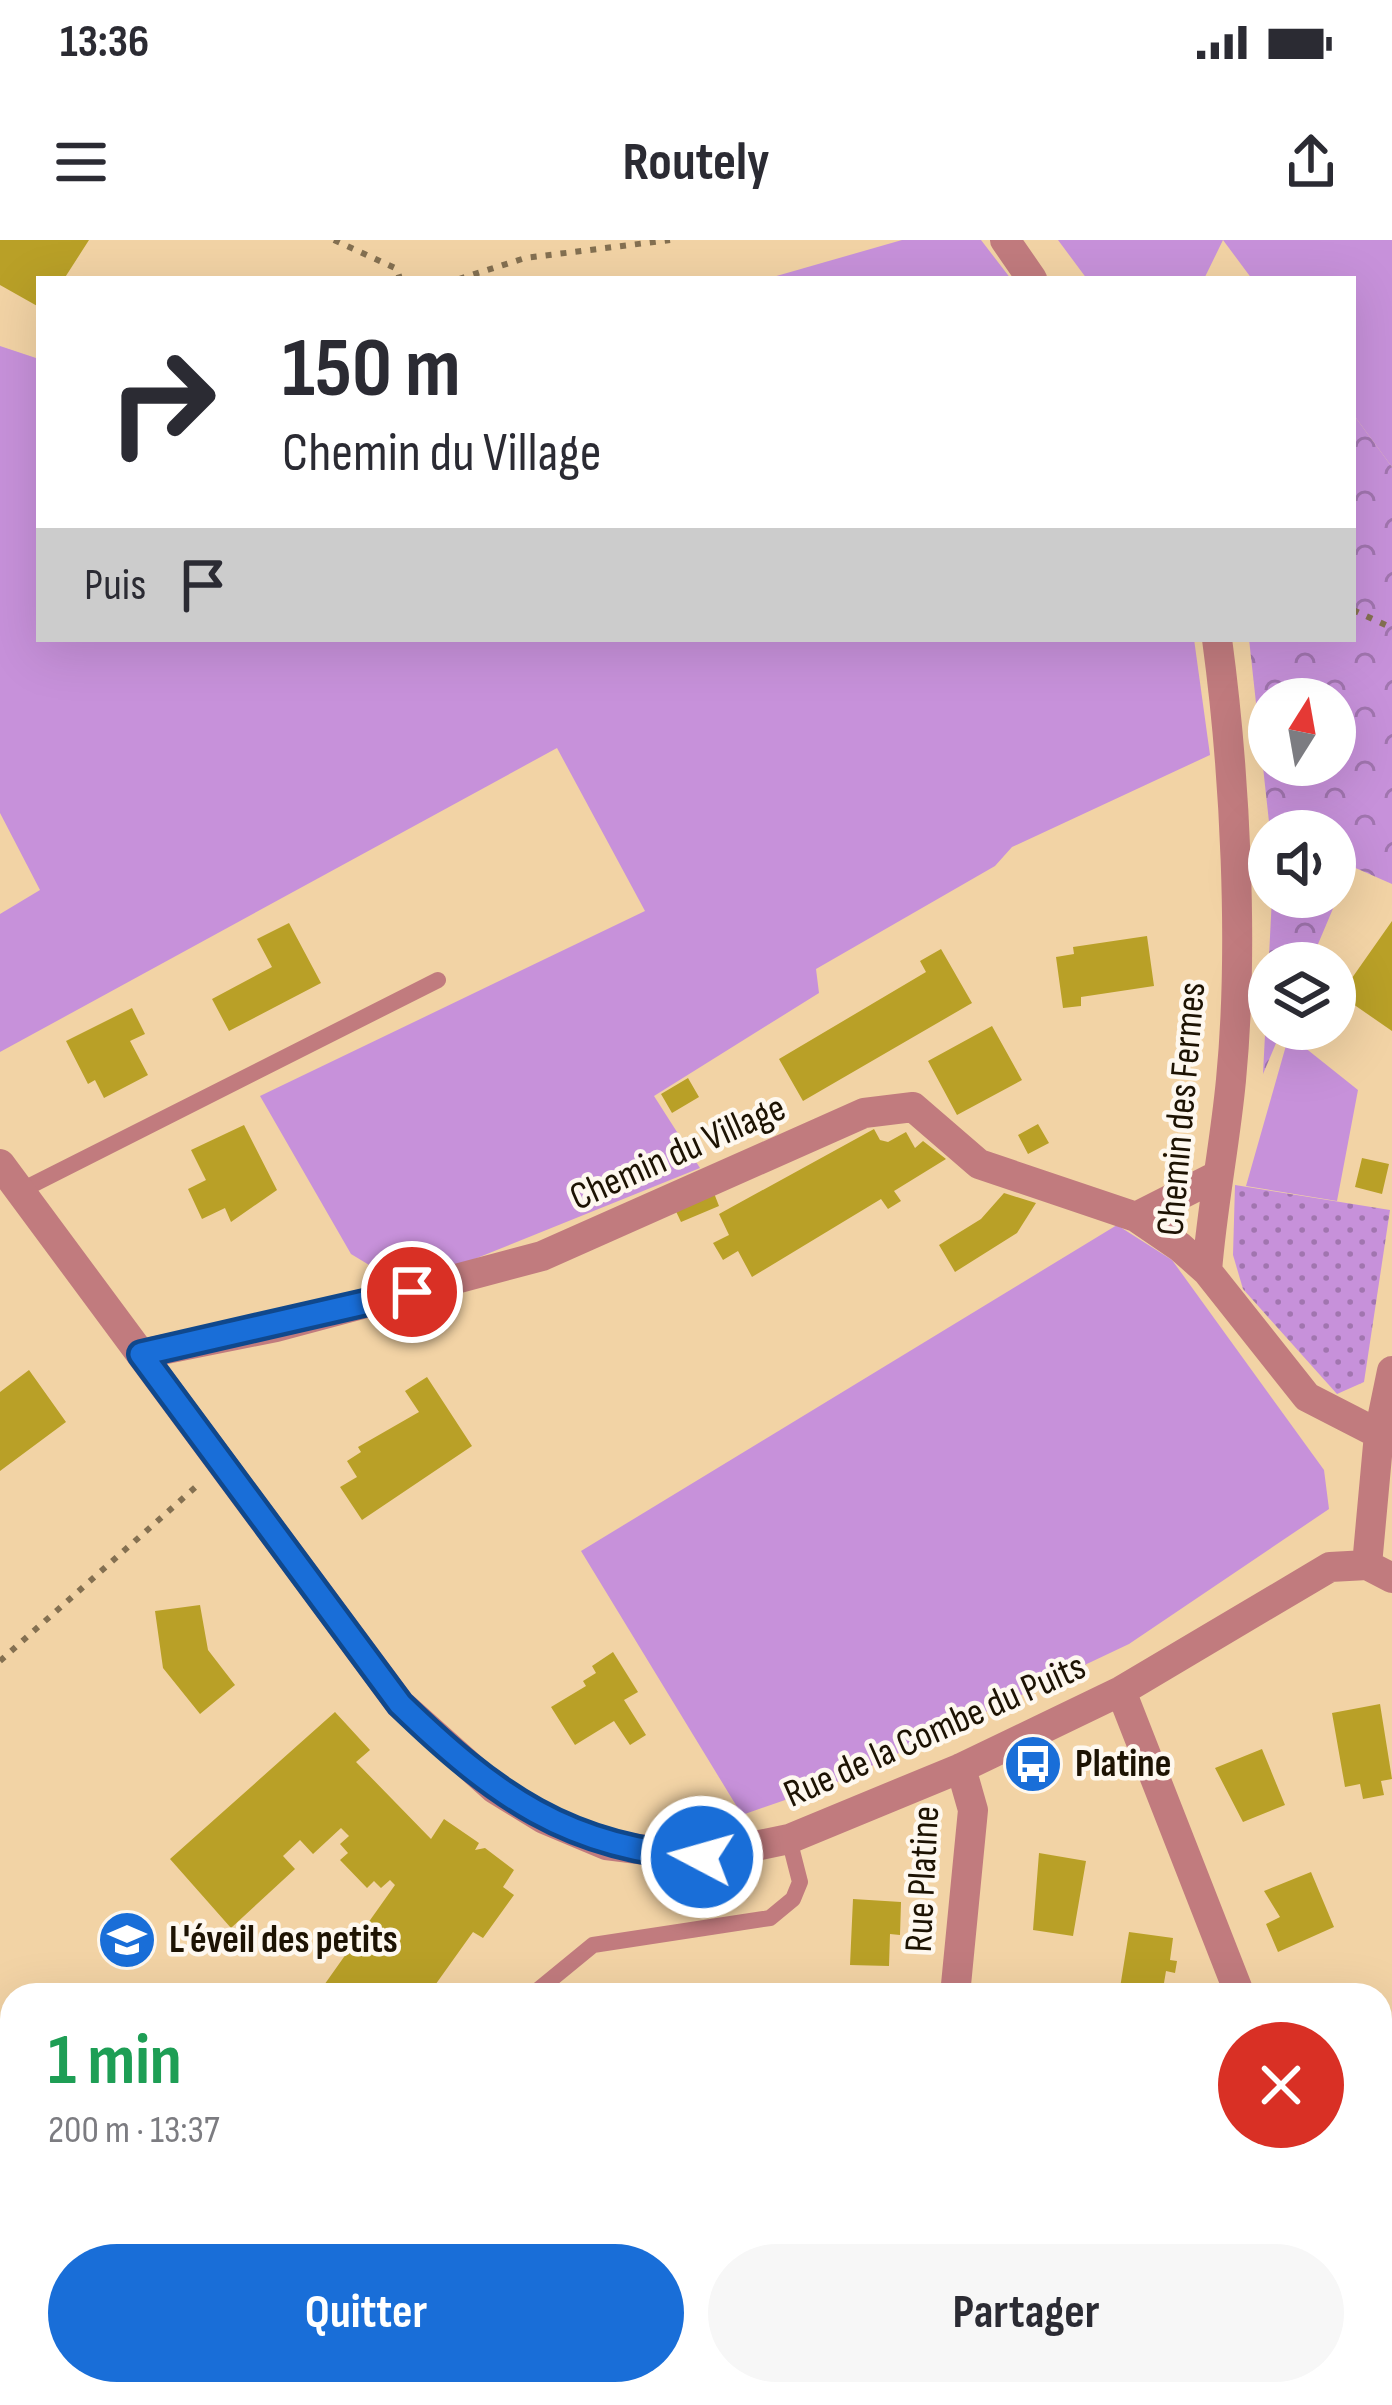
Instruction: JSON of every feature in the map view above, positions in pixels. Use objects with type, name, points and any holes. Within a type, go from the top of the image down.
[{"type":"street","points":[[1005,240],[1031,276]]},
{"type":"street","name":"Chemin des Fermes","points":[[1217,642],[1229,728],[1232,1080],[1214,1177],[1207,1271],[1306,1397],[1379,1433]]},
{"type":"street","name":"Chemin du Village","points":[[141,1354],[369,1304],[542,1256],[864,1113],[891,1106],[913,1107],[980,1164],[1136,1217],[1207,1271]]},
{"type":"street","name":"Rue de la Combe du Puits","points":[[6,1176],[400,1704],[495,1789],[544,1819],[606,1845],[702,1857],[789,1839],[961,1768],[1121,1691],[1330,1567],[1380,1571]]},
{"type":"street","points":[[1136,1217],[1214,1177]]},
{"type":"street","points":[[1380,1571],[1379,1433],[1392,1371]]},
{"type":"street","points":[[1121,1691],[1235,1983]]},
{"type":"street","name":"Rue Platine","points":[[956,1983],[973,1810],[961,1768]]},
{"type":"lane","points":[[6,1176],[438,980]]},
{"type":"lane","points":[[547,1983],[593,1945],[770,1918],[793,1899],[800,1882],[789,1839]]},
{"type":"path","points":[[334,240],[398,269],[399,276]]},
{"type":"path","points":[[469,276],[525,258],[670,240]]},
{"type":"path","points":[[1356,611],[1392,628]]},
{"type":"path","points":[[0,1660],[222,1464]]},
{"type":"green space","points":[[902,240],[981,240],[1009,276],[776,276]]},
{"type":"green space","points":[[1058,240],[1223,240],[1205,276],[1085,276]]},
{"type":"green space","points":[[1223,240],[1392,240],[1392,467],[1356,418],[1356,276],[1250,276]]},
{"type":"green space","points":[[0,346],[36,358],[36,642],[1194,642],[1210,755],[1012,847],[995,866],[816,969],[819,993],[654,1096],[700,1168],[462,1264],[389,1277],[351,1254],[260,1096],[645,911],[557,748],[0,1052],[0,914],[40,890],[0,813]]},
{"type":"green space","points":[[1356,418],[1392,467],[1392,884],[1356,868],[1356,810],[1268,810],[1265,786],[1356,786],[1356,678],[1253,678],[1249,642],[1356,642]]},
{"type":"green space","points":[[1271,918],[1329,918],[1319,942],[1270,942]]},
{"type":"green space","points":[[1264,1050],[1273,1050],[1263,1074]]},
{"type":"green space","points":[[1285,1050],[1308,1050],[1358,1090],[1337,1201],[1246,1186]]},
{"type":"green space","points":[[1235,1185],[1390,1210],[1364,1382],[1337,1394],[1243,1289],[1233,1255]]},
{"type":"green space","points":[[1117,1225],[1172,1260],[1324,1470],[1329,1509],[1129,1644],[840,1781],[742,1815],[581,1551]]},
{"type":"building","points":[[0,240],[89,240],[66,276],[36,276],[36,305],[0,285]]},
{"type":"building","points":[[1392,921],[1392,1031],[1356,1006],[1356,972]]},
{"type":"building","points":[[289,923],[321,983],[229,1031],[212,999],[272,967],[257,939]]},
{"type":"building","points":[[1147,936],[1154,986],[1081,997],[1081,1006],[1063,1008],[1056,957],[1074,954],[1073,947]]},
{"type":"building","points":[[941,949],[972,1003],[803,1101],[779,1059],[926,972],[920,961]]},
{"type":"building","points":[[132,1008],[145,1034],[130,1041],[148,1075],[104,1098],[95,1080],[88,1084],[66,1041]]},
{"type":"building","points":[[992,1026],[1022,1080],[957,1115],[928,1061]]},
{"type":"building","points":[[688,1078],[699,1097],[672,1113],[661,1094]]},
{"type":"building","points":[[1038,1124],[1049,1143],[1028,1154],[1018,1135]]},
{"type":"building","points":[[244,1125],[277,1190],[231,1222],[225,1208],[202,1219],[188,1189],[206,1180],[191,1150]]},
{"type":"building","points":[[874,1129],[880,1140],[888,1142],[906,1132],[915,1148],[923,1141],[946,1159],[894,1191],[901,1201],[888,1209],[881,1199],[752,1277],[738,1251],[723,1260],[713,1243],[729,1235],[719,1214]]},
{"type":"building","points":[[1362,1158],[1389,1164],[1382,1194],[1355,1187]]},
{"type":"building","points":[[712,1188],[719,1206],[681,1222],[673,1205]]},
{"type":"building","points":[[1004,1193],[1036,1203],[1017,1233],[955,1272],[939,1245],[981,1219]]},
{"type":"building","points":[[29,1370],[66,1422],[0,1471],[0,1392]]},
{"type":"building","points":[[427,1377],[472,1446],[362,1520],[340,1487],[357,1477],[347,1461],[361,1452],[358,1447],[419,1412],[405,1391]]},
{"type":"building","points":[[200,1605],[208,1650],[235,1685],[200,1714],[163,1668],[155,1611]]},
{"type":"building","points":[[613,1652],[638,1692],[624,1700],[646,1735],[630,1745],[614,1721],[575,1745],[551,1707],[586,1686],[583,1681],[596,1673],[592,1666]]},
{"type":"building","points":[[1380,1704],[1392,1779],[1381,1781],[1384,1795],[1363,1799],[1360,1784],[1345,1787],[1332,1713]]},
{"type":"building","points":[[335,1712],[370,1750],[356,1762],[431,1839],[444,1819],[479,1843],[475,1850],[485,1848],[514,1870],[503,1887],[514,1895],[483,1938],[473,1932],[437,1983],[326,1983],[395,1885],[390,1880],[381,1888],[374,1881],[367,1888],[340,1860],[348,1853],[340,1844],[349,1836],[341,1828],[313,1854],[300,1840],[283,1856],[295,1869],[231,1928],[170,1859]]},
{"type":"building","points":[[1262,1749],[1285,1805],[1243,1822],[1215,1768]]},
{"type":"building","points":[[1039,1853],[1086,1861],[1073,1936],[1033,1930]]},
{"type":"building","points":[[1311,1872],[1334,1927],[1278,1952],[1266,1924],[1280,1917],[1264,1891]]},
{"type":"building","points":[[853,1899],[901,1902],[900,1935],[890,1934],[889,1966],[850,1965]]},
{"type":"building","points":[[1129,1932],[1173,1938],[1170,1960],[1177,1961],[1175,1973],[1166,1971],[1164,1983],[1121,1983]]},
{"type":"place","name":"Platine","points":[[1033,1764]]},
{"type":"place","name":"L'éveil des petits","points":[[127,1940]]},
{"type":"route","points":[[412,1292],[276,1327],[141,1354],[400,1704],[451,1753],[495,1789],[544,1819],[606,1845],[702,1857]]}]
